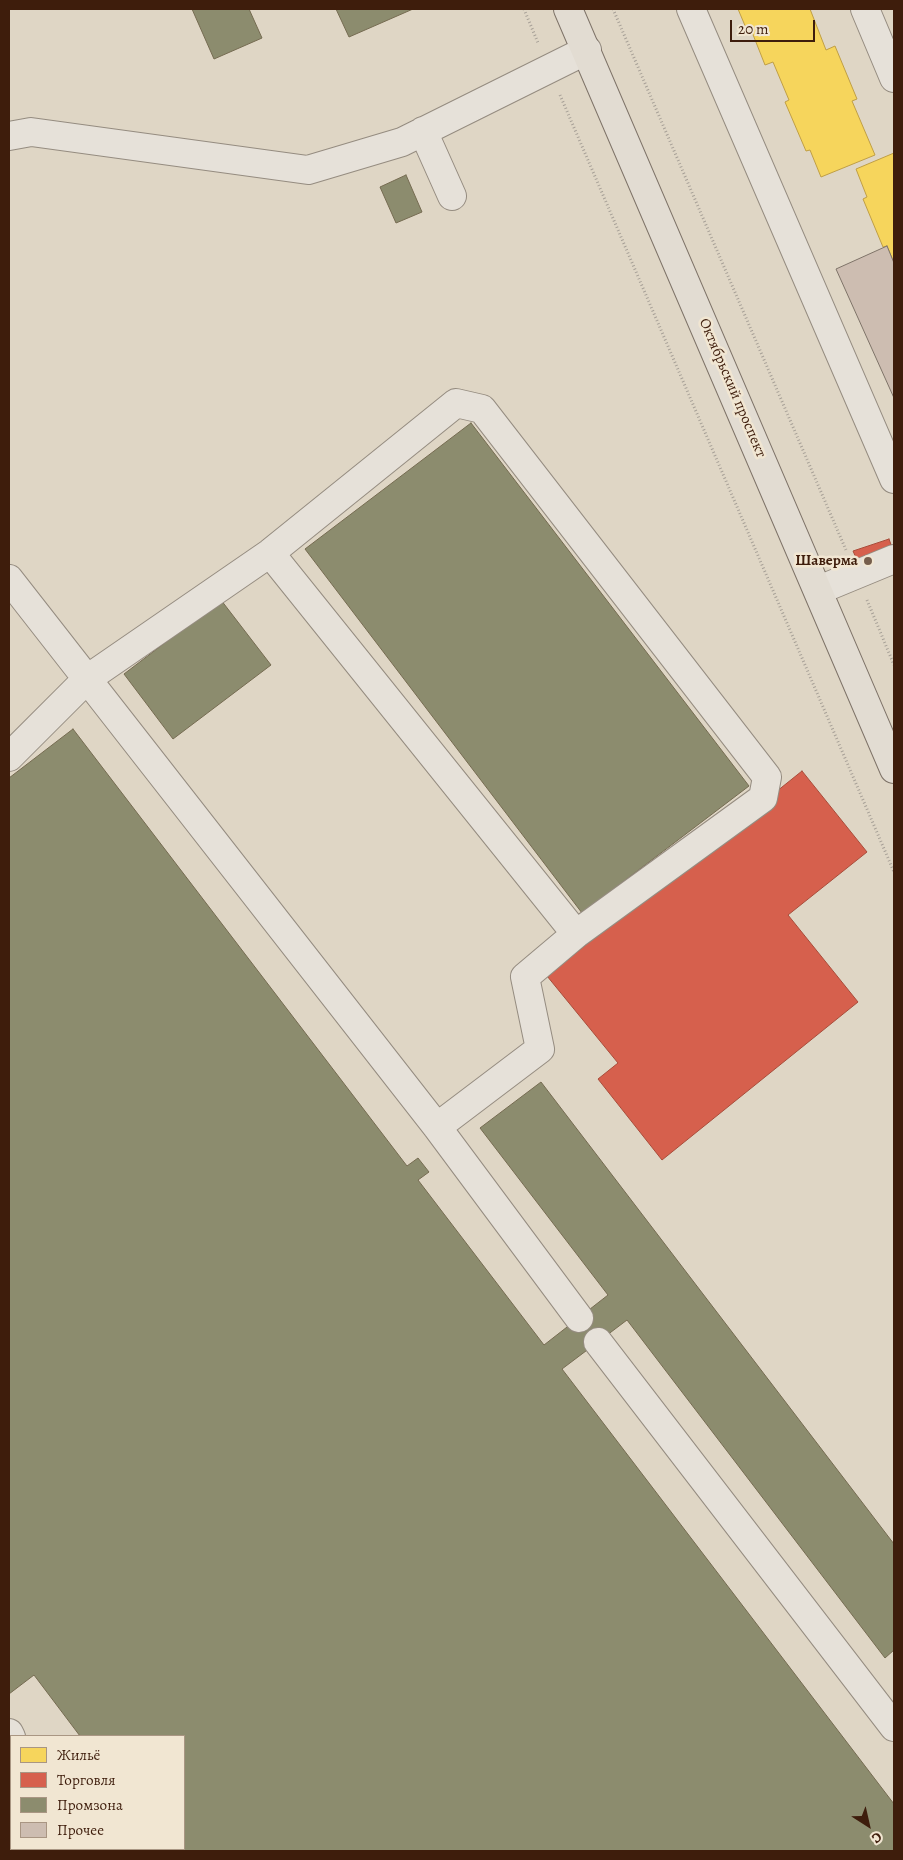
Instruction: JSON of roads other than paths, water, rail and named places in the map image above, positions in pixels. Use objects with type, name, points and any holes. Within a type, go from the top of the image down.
[{"type":"main road","name":"Октябрьский проспект","points":[[568,9],[819,590],[894,769]]},
{"type":"lane","points":[[691,9],[894,479]]},
{"type":"lane","points":[[865,9],[894,78]]},
{"type":"lane","points":[[9,136],[31,132],[308,170],[402,142],[587,50]]},
{"type":"lane","points":[[424,131],[452,196]]},
{"type":"lane","points":[[9,758],[87,679],[270,553],[456,404],[482,409],[766,777],[763,798],[576,934],[525,977],[540,1049],[437,1127]]},
{"type":"lane","points":[[270,553],[576,934]]},
{"type":"lane","points":[[819,590],[894,559]]},
{"type":"lane","points":[[9,579],[437,1127],[579,1318]]},
{"type":"lane","points":[[598,1342],[894,1727]]},
{"type":"place","name":"Шаверма","points":[[868,561]]}]
